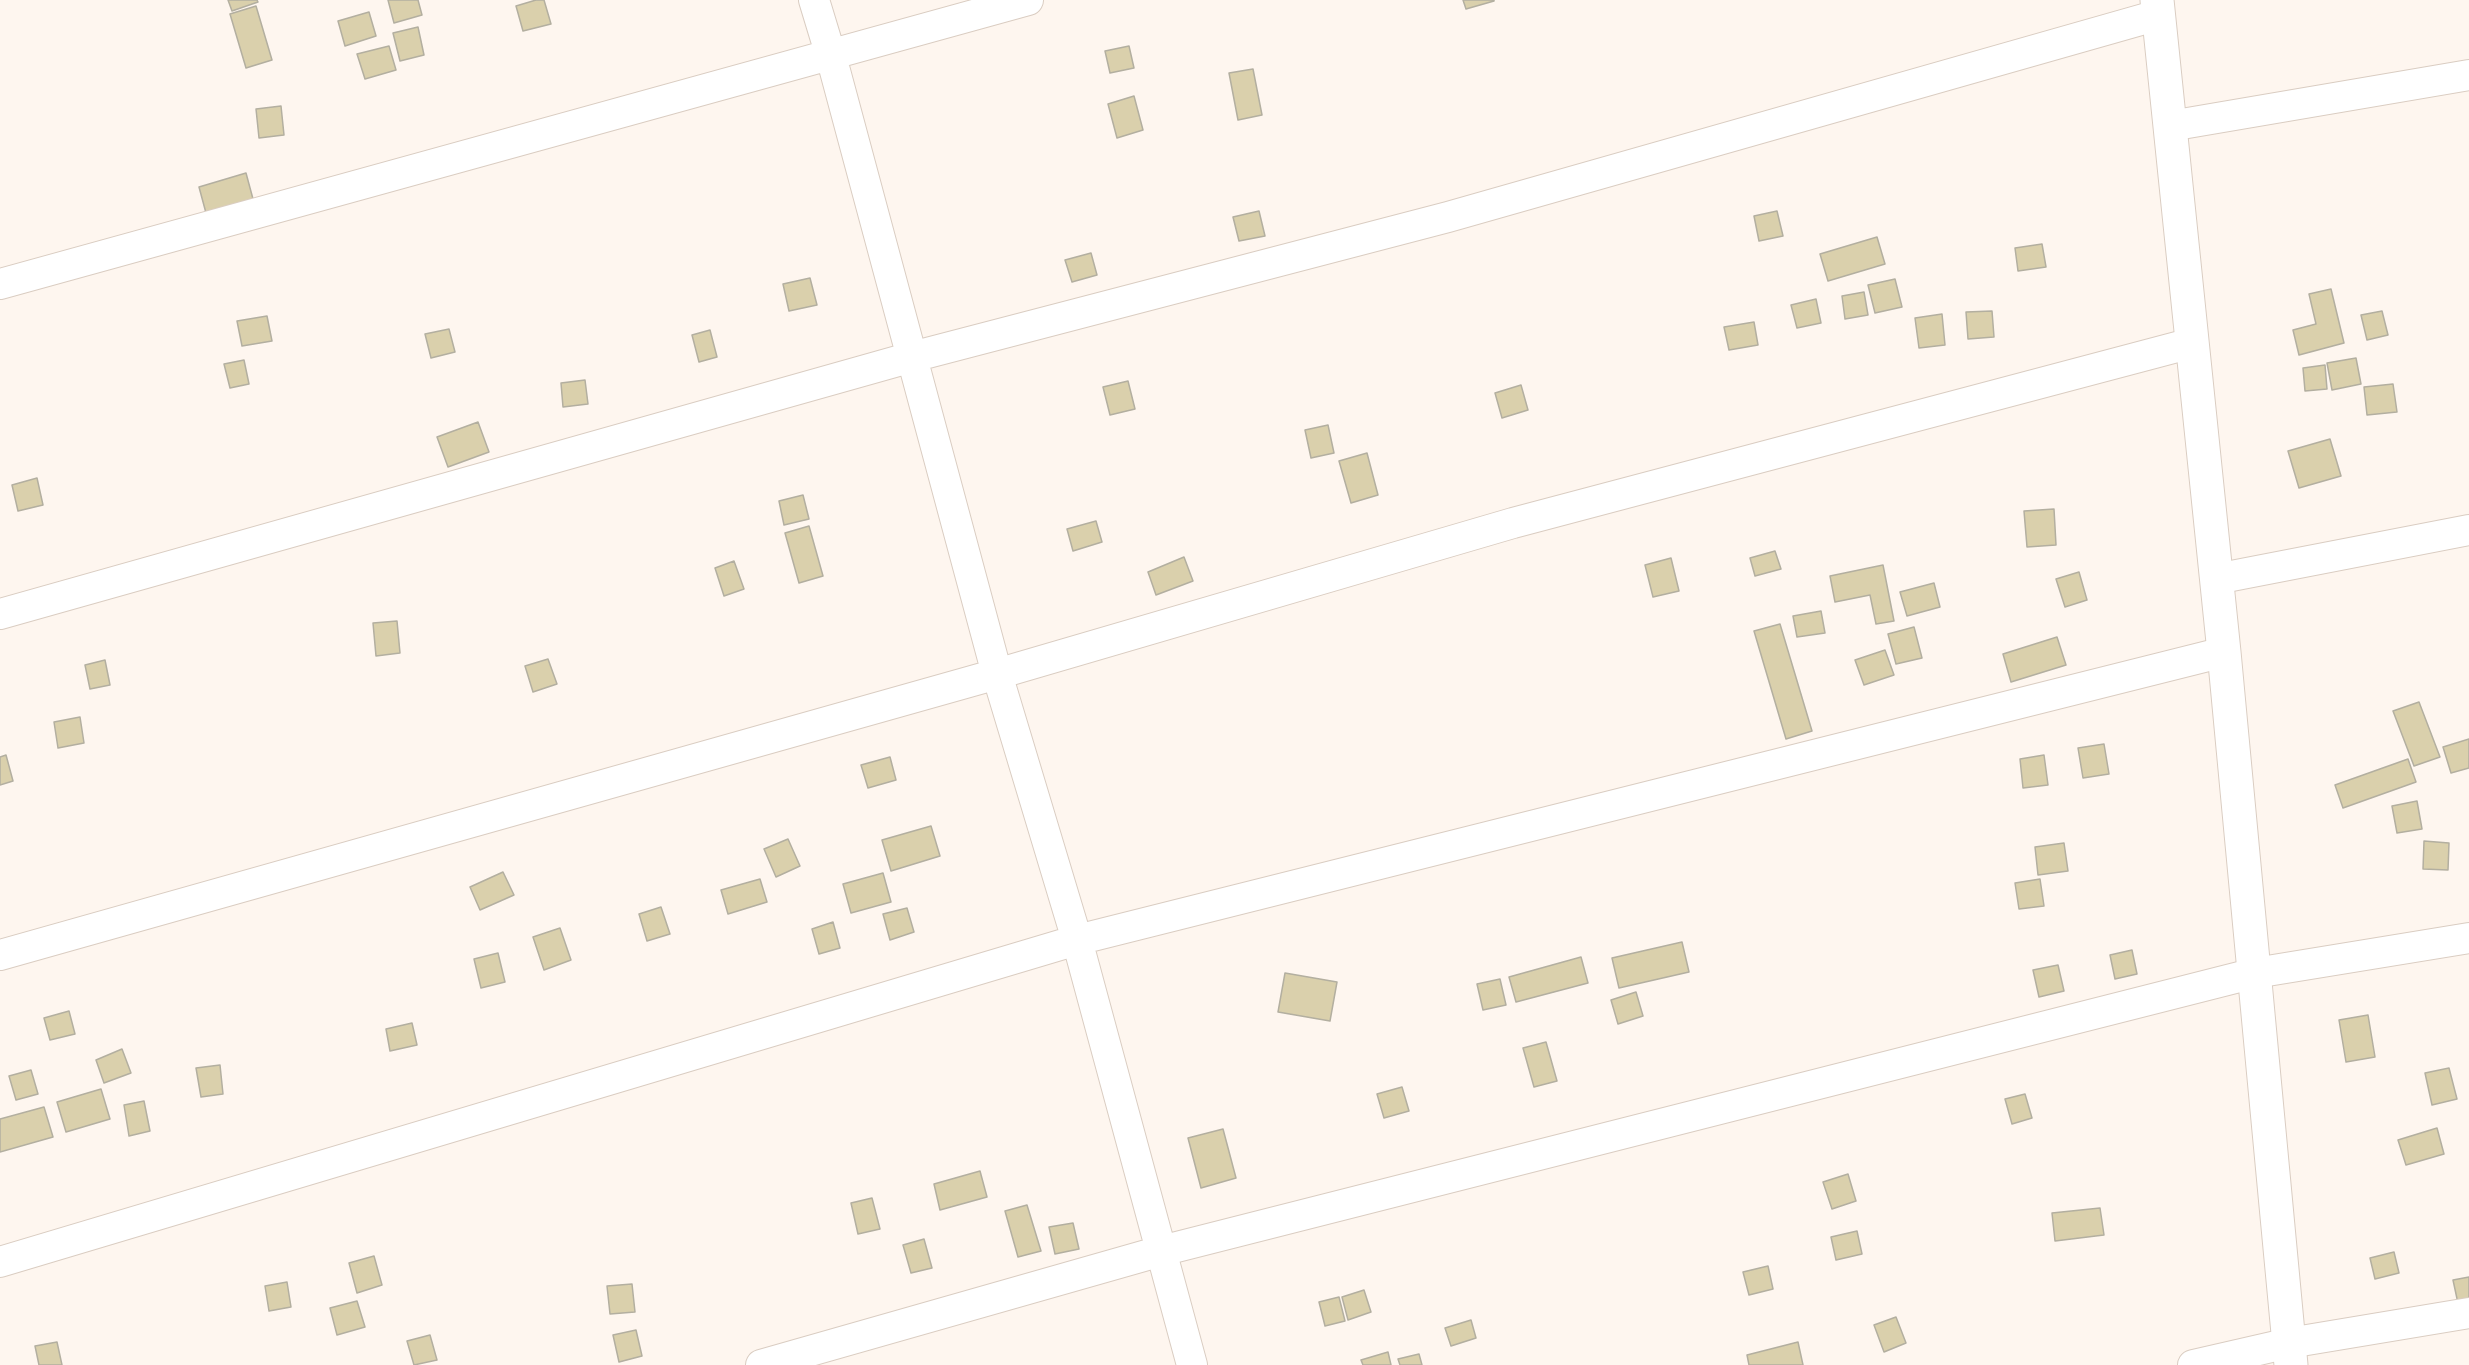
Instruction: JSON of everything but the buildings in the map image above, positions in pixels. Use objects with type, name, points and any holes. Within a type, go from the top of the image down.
[{"type":"street","points":[[814,0],[997,674],[1077,940],[1192,1365]]},
{"type":"street","points":[[0,284],[1029,0]]},
{"type":"street","points":[[0,614],[912,357],[1448,217],[2157,8],[2217,579],[2290,1354]]},
{"type":"street","points":[[2170,126],[2469,75]]},
{"type":"street","points":[[0,956],[997,674],[1513,523],[2192,343]]},
{"type":"street","points":[[2217,579],[2469,530]]},
{"type":"street","points":[[0,1262],[1077,940],[2224,652]]},
{"type":"street","points":[[761,1365],[1161,1251],[2255,973],[2469,938]]},
{"type":"street","points":[[2193,1365],[2290,1354],[2469,1313]]}]
